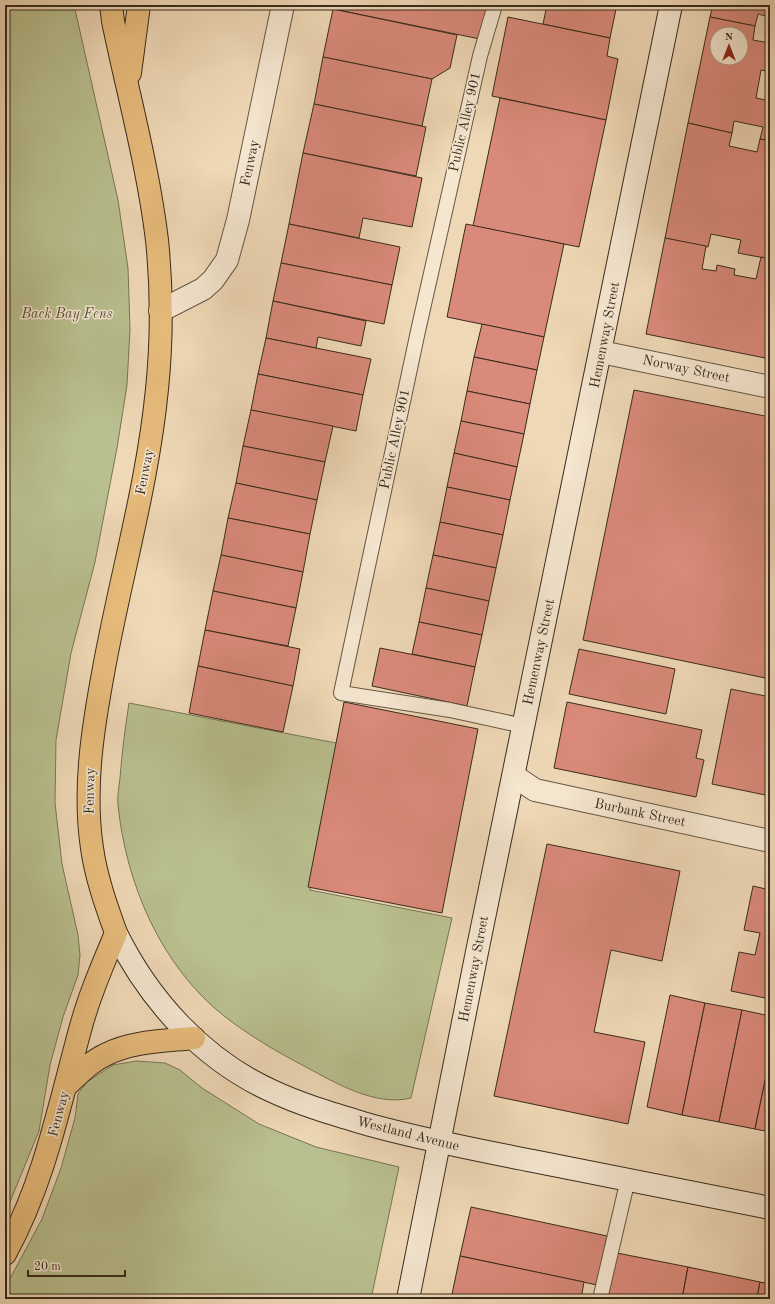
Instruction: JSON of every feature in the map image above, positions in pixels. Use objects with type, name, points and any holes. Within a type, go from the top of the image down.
[{"type":"highway","points":[[128,90],[139,5]]},
{"type":"highway","name":"Fenway","points":[[5,1254],[38,1183],[50,1148],[85,1013],[116,933],[102,894],[92,848],[88,808],[90,762],[99,693],[108,644],[143,486],[153,426],[159,368],[160,311],[159,270],[154,221],[128,90],[110,10]]},
{"type":"highway","points":[[66,1086],[89,1064],[113,1051],[130,1046],[194,1038]]},
{"type":"main road","name":"Fenway","points":[[160,311],[203,289],[213,280],[227,260],[238,220],[283,5]]},
{"type":"main road","name":"Hemenway Street","points":[[408,1299],[671,5]]},
{"type":"main road","name":"Norway Street","points":[[601,352],[770,387]]},
{"type":"main road","name":"Burbank Street","points":[[514,776],[536,790],[770,841]]},
{"type":"main road","name":"Westland Avenue","points":[[116,933],[132,964],[149,990],[172,1017],[194,1038],[234,1070],[284,1096],[327,1112],[440,1143],[770,1208]]},
{"type":"lane","name":"Public Alley 901","points":[[495,5],[479,64],[418,330],[341,693],[450,710],[524,726]]},
{"type":"lane","points":[[600,1299],[628,1179]]},
{"type":"green space","name":"Back Bay Fens","points":[[5,5],[74,5],[118,200],[128,268],[130,329],[127,385],[117,448],[95,562],[71,653],[56,740],[55,803],[62,864],[78,935],[80,955],[78,975],[63,1017],[50,1065],[39,1131],[5,1214]]},
{"type":"green space","points":[[129,703],[341,744],[310,890],[452,918],[411,1098],[397,1100],[369,1096],[342,1086],[294,1061],[252,1036],[224,1016],[202,996],[182,973],[165,948],[150,921],[138,893],[122,835],[118,798]]},
{"type":"green space","points":[[136,1061],[165,1063],[180,1070],[202,1088],[259,1124],[316,1147],[399,1167],[371,1299],[5,1299],[5,1288],[42,1219],[61,1168],[75,1118],[78,1094],[87,1082],[113,1065]]},
{"type":"building","points":[[334,5],[487,5],[480,39],[333,9]]},
{"type":"building","points":[[547,5],[599,5],[616,9],[610,38],[543,24]]},
{"type":"building","points":[[599,5],[617,5],[616,9]]},
{"type":"building","points":[[713,5],[770,5],[770,17],[758,14],[755,26],[710,17]]},
{"type":"building","points":[[333,9],[457,35],[450,68],[432,79],[323,57]]},
{"type":"building","points":[[508,17],[610,38],[607,56],[618,59],[606,120],[492,96]]},
{"type":"building","points":[[710,17],[755,26],[753,40],[770,43],[770,72],[761,70],[756,98],[770,101],[770,141],[760,139],[763,127],[734,121],[732,133],[688,123]]},
{"type":"building","points":[[323,57],[432,79],[422,126],[314,104]]},
{"type":"building","points":[[500,98],[606,120],[579,247],[473,226]]},
{"type":"building","points":[[314,104],[426,127],[416,176],[303,153]]},
{"type":"building","points":[[688,123],[732,133],[729,146],[757,152],[760,139],[770,141],[770,259],[738,253],[741,240],[711,234],[708,247],[665,238]]},
{"type":"building","points":[[303,153],[422,178],[412,227],[363,218],[359,238],[289,224]]},
{"type":"building","points":[[289,224],[400,247],[392,285],[281,263]]},
{"type":"building","points":[[466,224],[564,244],[544,337],[447,317]]},
{"type":"building","points":[[665,238],[706,246],[702,269],[716,271],[717,265],[735,269],[734,275],[756,279],[761,257],[770,259],[770,359],[646,334]]},
{"type":"building","points":[[281,263],[392,285],[384,324],[273,301]]},
{"type":"building","points":[[273,301],[366,321],[361,346],[318,337],[316,348],[266,338]]},
{"type":"building","points":[[482,324],[544,337],[537,370],[474,357]]},
{"type":"building","points":[[266,338],[371,359],[363,395],[258,374]]},
{"type":"building","points":[[474,357],[537,370],[530,404],[467,391]]},
{"type":"building","points":[[258,374],[363,395],[356,431],[251,410]]},
{"type":"building","points":[[634,390],[770,417],[770,679],[583,640]]},
{"type":"building","points":[[467,391],[530,404],[524,434],[461,421]]},
{"type":"building","points":[[251,410],[333,426],[325,462],[243,446]]},
{"type":"building","points":[[461,421],[524,434],[517,467],[454,453]]},
{"type":"building","points":[[243,446],[325,462],[317,500],[236,483]]},
{"type":"building","points":[[454,453],[517,467],[510,500],[447,487]]},
{"type":"building","points":[[236,483],[317,500],[310,534],[228,518]]},
{"type":"building","points":[[447,487],[510,500],[503,535],[440,522]]},
{"type":"building","points":[[228,518],[310,534],[303,572],[221,555]]},
{"type":"building","points":[[440,522],[503,535],[496,568],[433,555]]},
{"type":"building","points":[[221,555],[303,572],[296,608],[213,591]]},
{"type":"building","points":[[433,555],[496,568],[489,601],[426,588]]},
{"type":"building","points":[[426,588],[489,601],[482,635],[419,622]]},
{"type":"building","points":[[213,591],[296,608],[288,646],[205,630]]},
{"type":"building","points":[[419,622],[482,635],[475,667],[412,654]]},
{"type":"building","points":[[205,630],[300,649],[293,686],[198,666]]},
{"type":"building","points":[[380,648],[475,667],[467,706],[372,686]]},
{"type":"building","points":[[579,649],[675,669],[666,714],[569,694]]},
{"type":"building","points":[[198,666],[293,686],[283,732],[189,713]]},
{"type":"building","points":[[731,689],[770,697],[770,796],[712,784]]},
{"type":"building","points":[[344,702],[478,729],[442,913],[308,887]]},
{"type":"building","points":[[567,702],[702,730],[696,758],[704,760],[696,797],[554,768]]},
{"type":"building","points":[[547,844],[680,871],[662,961],[611,950],[594,1032],[645,1042],[628,1124],[494,1096]]},
{"type":"building","points":[[753,886],[770,890],[770,999],[731,991],[739,952],[755,955],[760,933],[744,930]]},
{"type":"building","points":[[670,995],[705,1003],[682,1115],[647,1107]]},
{"type":"building","points":[[705,1003],[742,1010],[719,1122],[682,1115]]},
{"type":"building","points":[[742,1010],[770,1016],[770,1057],[755,1129],[719,1122]]},
{"type":"building","points":[[770,1057],[770,1132],[755,1129]]},
{"type":"building","points":[[471,1207],[607,1236],[597,1285],[460,1256]]},
{"type":"building","points":[[617,1253],[688,1267],[682,1299],[607,1299]]},
{"type":"building","points":[[460,1256],[584,1282],[581,1299],[451,1299]]},
{"type":"building","points":[[688,1267],[760,1282],[757,1299],[682,1299]]},
{"type":"building","points":[[760,1282],[770,1284],[770,1299],[757,1299]]}]
